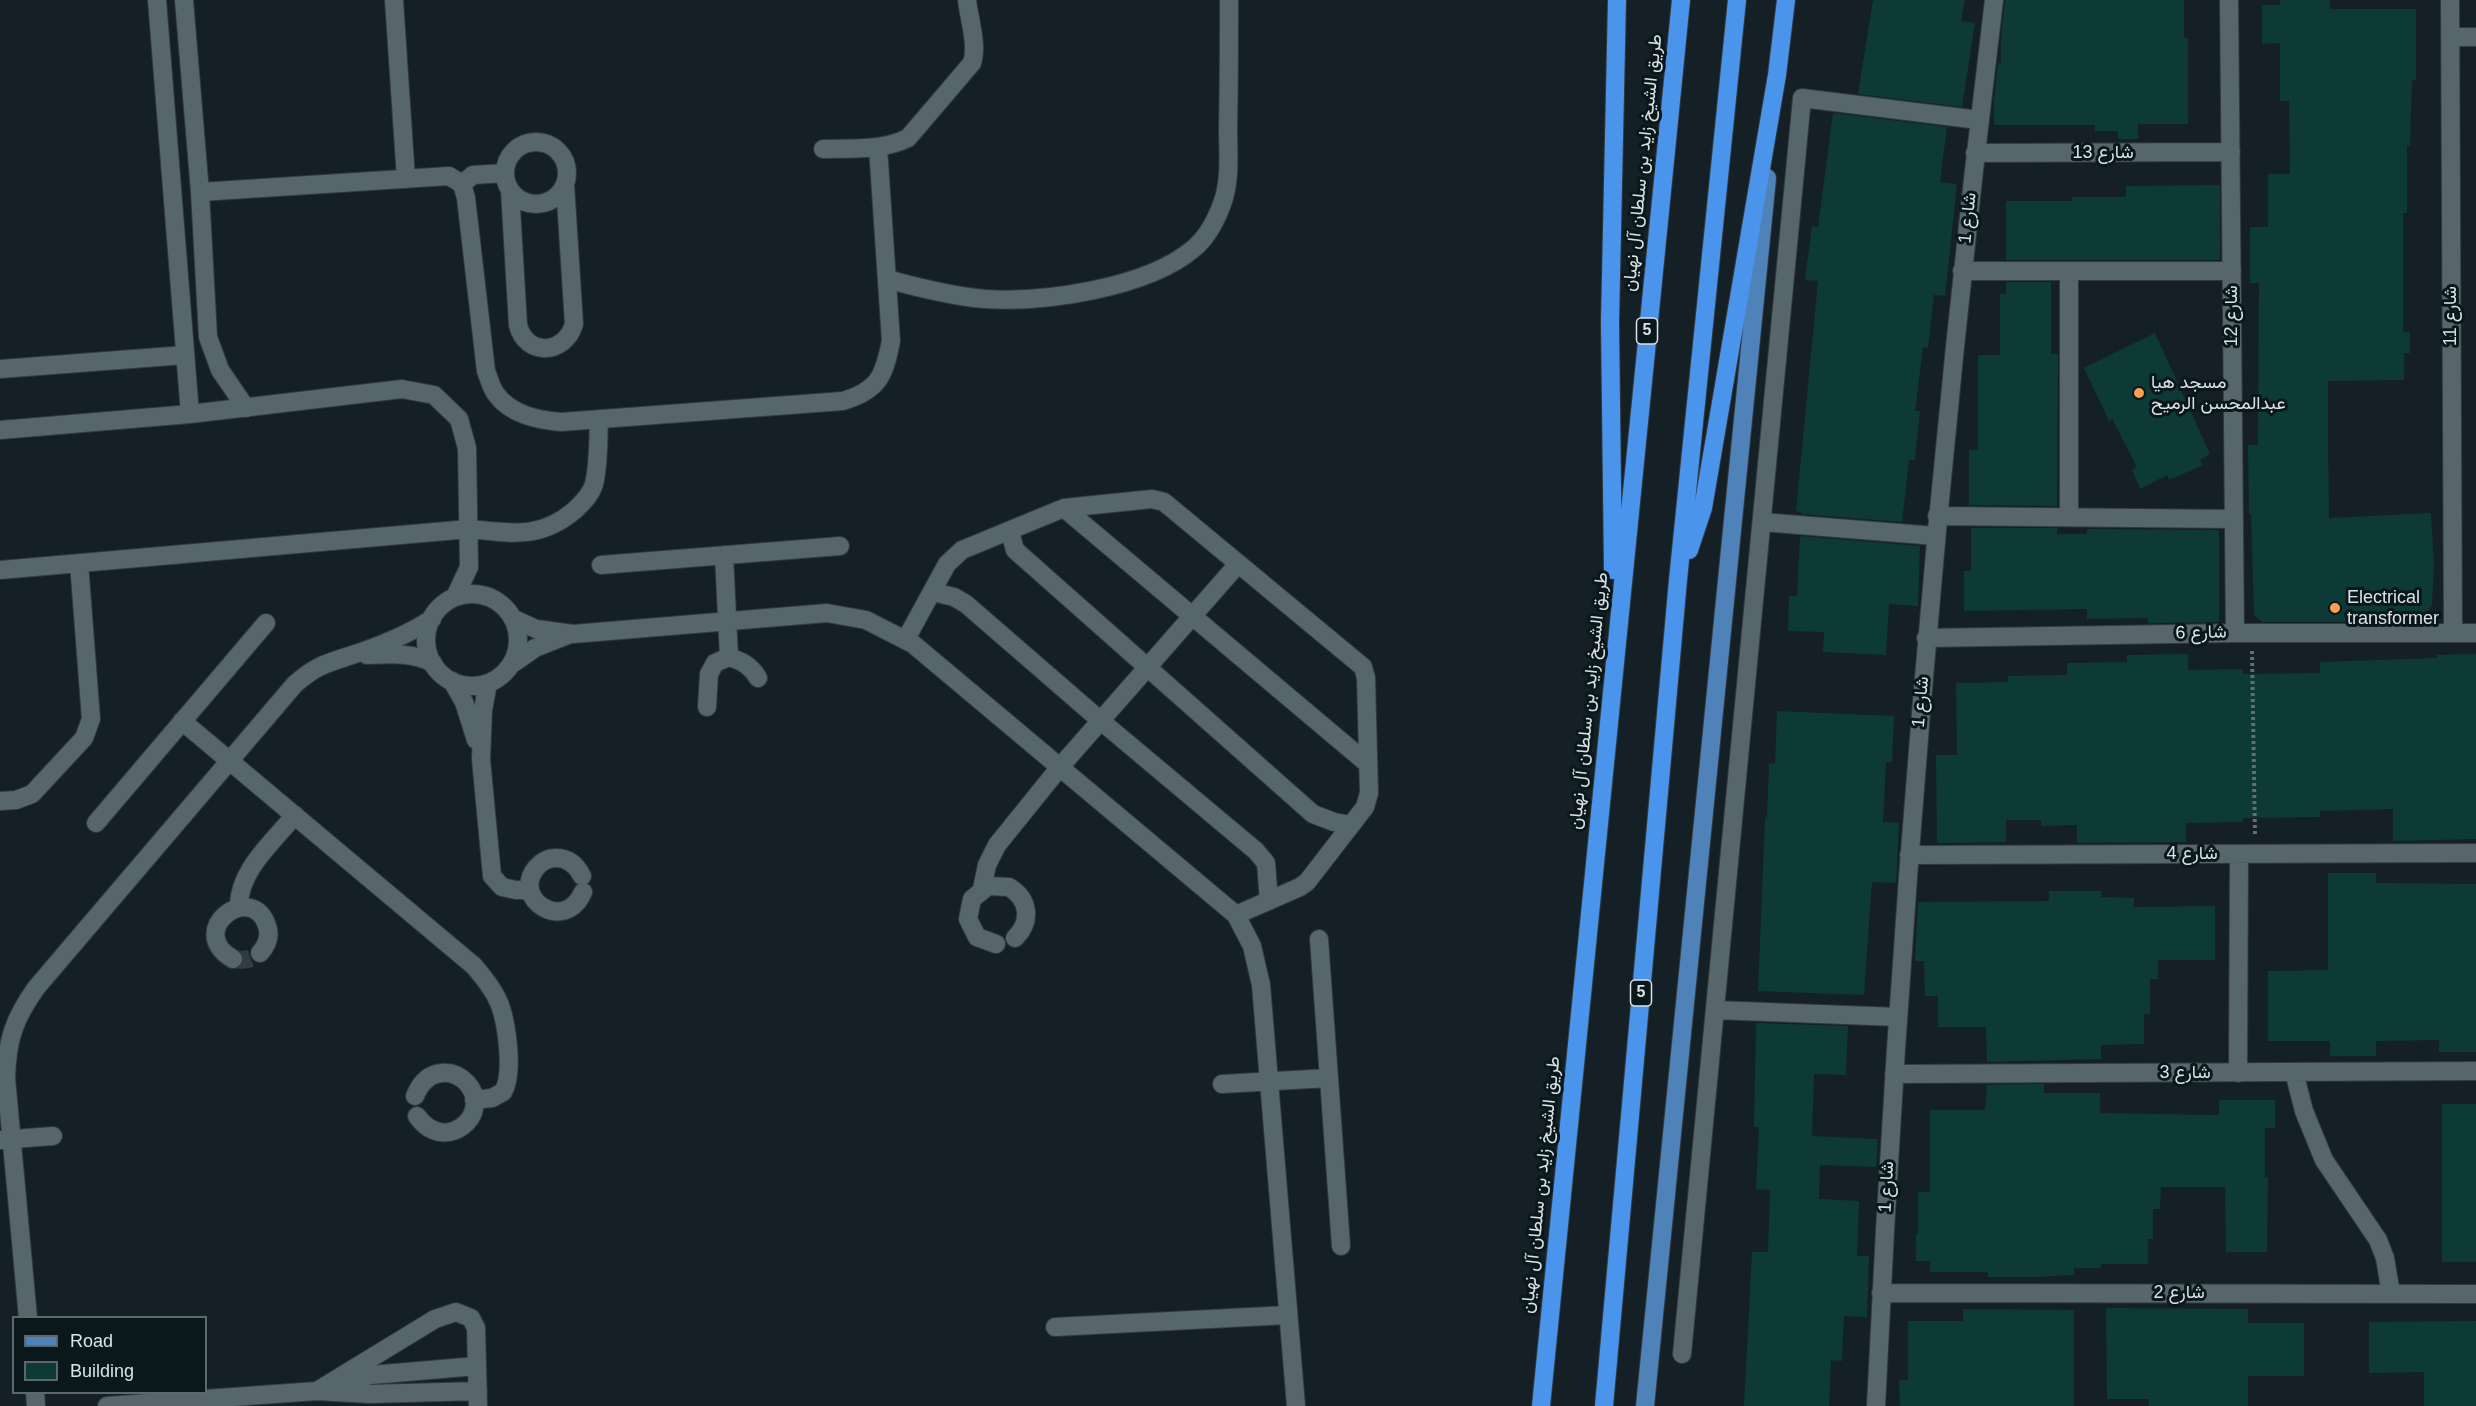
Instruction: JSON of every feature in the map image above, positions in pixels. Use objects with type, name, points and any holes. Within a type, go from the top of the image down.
[{"type":"highway","points":[[1613,662],[1610,322],[1618,46],[1617,0]]},
{"type":"highway","name":"طريق الشيخ زايد بن سلطان آل نهيان","points":[[1541,1406],[1613,662],[1681,0]]},
{"type":"highway","name":"5","points":[[1604,1406],[1678,580],[1737,0]]},
{"type":"highway","points":[[1678,580],[1703,508],[1777,75],[1786,0]]},
{"type":"main road","points":[[1648,1402],[1777,75]]},
{"type":"street","points":[[158,0],[190,414]]},
{"type":"street","points":[[184,0],[200,192],[208,337],[220,370],[246,408]]},
{"type":"street","points":[[394,0],[406,179]]},
{"type":"street","points":[[823,148],[878,147],[895,144],[908,138],[972,63],[974,56],[968,0]]},
{"type":"street","points":[[887,279],[945,293],[985,299],[1035,299],[1085,292],[1134,279],[1179,260],[1194,249],[1216,219],[1227,184],[1229,0]]},
{"type":"street","name":"شارع 1","points":[[1876,1406],[1894,1074],[1926,638],[1962,271],[1994,0]]},
{"type":"street","name":"شارع 12","points":[[2229,0],[2234,519],[2243,633]]},
{"type":"street","name":"شارع 11","points":[[2450,0],[2453,633]]},
{"type":"street","points":[[2450,37],[2476,37]]},
{"type":"street","points":[[1682,1354],[1802,98],[1979,120]]},
{"type":"street","points":[[537,142],[555,148],[562,156],[567,174],[565,184],[574,324],[565,342],[553,347],[540,347],[527,343],[521,337],[518,325],[510,191],[505,173],[511,154],[518,148],[537,142]]},
{"type":"street","points":[[200,192],[449,176],[462,184],[466,198],[486,371],[496,394],[512,409],[533,419],[561,422],[843,401],[861,396],[877,385],[886,363],[891,341],[878,147]]},
{"type":"street","name":"شارع 13","points":[[1975,153],[2231,152]]},
{"type":"street","points":[[462,184],[473,175],[505,173]]},
{"type":"street","points":[[510,191],[526,203],[545,203],[561,192],[565,184]]},
{"type":"street","points":[[1962,271],[2232,271]]},
{"type":"street","points":[[2069,271],[2069,517]]},
{"type":"street","points":[[0,369],[184,355]]},
{"type":"street","points":[[0,430],[190,414],[402,389],[434,395],[459,419],[467,448],[469,567],[455,597]]},
{"type":"street","points":[[0,570],[469,530],[519,534],[541,531],[567,516],[585,501],[594,485],[600,419]]},
{"type":"street","points":[[906,639],[947,564],[962,550],[1064,508],[1152,499],[1164,502],[1363,667],[1366,678],[1369,793],[1365,807],[1300,888],[1236,915]]},
{"type":"street","points":[[1064,508],[1368,764]]},
{"type":"street","points":[[1937,516],[2234,519]]},
{"type":"street","points":[[1762,522],[1936,536]]},
{"type":"street","points":[[1010,532],[1015,550],[1149,666],[1313,814],[1334,822],[1351,825]]},
{"type":"street","points":[[601,565],[840,546]]},
{"type":"street","points":[[724,555],[729,657]]},
{"type":"street","points":[[0,801],[15,800],[32,794],[84,738],[91,719],[79,564]]},
{"type":"street","points":[[982,889],[987,865],[997,845],[1060,767],[1238,564]]},
{"type":"street","points":[[469,567],[493,598],[514,619],[518,642],[512,663]]},
{"type":"street","points":[[933,592],[954,597],[966,604],[1256,851],[1266,863],[1269,901]]},
{"type":"street","points":[[433,663],[426,641],[432,619],[445,602],[467,594],[481,594],[493,598]]},
{"type":"street","points":[[514,619],[536,629],[573,634],[827,613],[866,620],[906,639],[1236,915],[1252,946],[1257,966],[1270,1081],[1296,1406]]},
{"type":"street","points":[[28,1316],[6,1139],[6,1056],[9,1038],[22,1009],[36,988],[295,684],[323,663],[350,656],[403,636],[432,619]]},
{"type":"street","points":[[96,823],[266,623]]},
{"type":"street","name":"شارع 6","points":[[1926,638],[2243,633],[2476,633]]},
{"type":"street","points":[[452,681],[463,685],[488,683],[535,648],[573,634]]},
{"type":"street","points":[[350,656],[416,656],[433,663],[452,681],[469,714],[481,759]]},
{"type":"street","points":[[707,706],[709,674],[715,663],[729,657],[753,669],[758,678]]},
{"type":"street","points":[[488,683],[483,710],[481,759],[492,876],[502,888],[516,891],[530,890]]},
{"type":"street","points":[[182,721],[474,966],[490,985],[500,1006],[505,1028],[510,1074],[503,1092],[492,1098],[474,1100]]},
{"type":"street","points":[[239,907],[239,893],[246,874],[295,815]]},
{"type":"street","name":"شارع 4","points":[[1909,855],[2476,853]]},
{"type":"street","points":[[2238,1073],[2247,854]]},
{"type":"street","points":[[558,858],[573,863],[582,884],[579,899],[567,909],[551,911],[537,904],[530,890],[532,874],[542,862],[558,858]]},
{"type":"street","points":[[996,945],[977,937],[968,919],[972,898],[982,889],[1002,885],[1020,895],[1027,914],[1024,927],[1016,938]]},
{"type":"street","points":[[233,959],[220,948],[216,931],[223,915],[239,907],[257,911],[264,918],[269,936],[260,953]]},
{"type":"street","points":[[1319,939],[1341,1246]]},
{"type":"street","points":[[1715,1010],[1898,1017]]},
{"type":"street","name":"شارع 3","points":[[1894,1074],[2476,1071]]},
{"type":"street","points":[[2294,1072],[2304,1111],[2324,1160],[2378,1240],[2385,1258],[2391,1294]]},
{"type":"street","points":[[415,1096],[426,1080],[434,1074],[444,1073],[454,1074],[470,1086],[474,1100],[472,1114],[467,1123],[450,1133],[431,1130],[417,1116]]},
{"type":"street","points":[[1222,1084],[1329,1077]]},
{"type":"street","points":[[6,1139],[53,1136]]},
{"type":"street","name":"شارع 2","points":[[1881,1293],[2476,1294]]},
{"type":"street","points":[[107,1406],[317,1391],[478,1399],[474,1323],[466,1315],[450,1313],[435,1319],[317,1391]]},
{"type":"street","points":[[1056,1327],[1288,1315]]},
{"type":"street","points":[[317,1391],[371,1375],[477,1366]]},
{"type":"path","points":[[2243,633],[2247,854]]},
{"type":"building","points":[[1873,0],[1965,0],[1961,21],[1975,23],[1962,107],[1858,94]]},
{"type":"building","points":[[2005,0],[2184,0],[2184,38],[2188,38],[2188,124],[2138,124],[2138,139],[2118,139],[2118,131],[2095,131],[2095,125],[1994,125],[1994,99],[1998,63],[2001,63]]},
{"type":"building","points":[[2280,0],[2330,0],[2330,9],[2416,9],[2416,80],[2412,80],[2410,146],[2407,146],[2407,213],[2403,213],[2403,332],[2410,332],[2410,353],[2404,353],[2404,380],[2328,381],[2328,445],[2329,518],[2431,513],[2434,564],[2432,604],[2421,622],[2262,622],[2254,615],[2248,445],[2258,445],[2259,283],[2250,283],[2250,227],[2268,227],[2268,174],[2290,174],[2289,101],[2280,101],[2280,43],[2262,44],[2262,5],[2280,5]]},
{"type":"building","points":[[1833,113],[1947,127],[1940,182],[1957,184],[1945,296],[1934,295],[1928,348],[1923,347],[1915,411],[1920,411],[1915,460],[1909,460],[1902,522],[1801,514],[1796,511],[1818,281],[1805,280],[1812,226],[1818,227]]},
{"type":"building","points":[[2220,185],[2220,260],[2006,260],[2006,201],[2072,201],[2072,197],[2126,197],[2126,186]]},
{"type":"building","points":[[2006,282],[2051,282],[2051,354],[2058,354],[2057,506],[1969,505],[1969,450],[1978,450],[1978,355],[2000,355],[2000,294],[2006,294]]},
{"type":"building","name":"مسجد هيا عبدالمحسن الرميح","points":[[2155,333],[2210,454],[2200,460],[2203,465],[2169,480],[2167,475],[2140,489],[2132,470],[2137,467],[2112,419],[2109,421],[2084,368]]},
{"type":"building","points":[[1971,528],[2057,528],[2057,534],[2087,534],[2087,529],[2219,530],[2219,622],[2148,623],[2148,618],[2087,619],[2087,609],[1964,611],[1964,571],[1971,571]]},
{"type":"building","points":[[1800,536],[1920,546],[1918,606],[1889,604],[1886,655],[1823,652],[1824,632],[1788,631],[1789,596],[1797,596]]},
{"type":"building","points":[[2188,654],[2188,670],[2243,669],[2243,674],[2320,673],[2320,662],[2437,658],[2437,655],[2476,654],[2476,839],[2393,841],[2393,809],[2320,811],[2320,817],[2243,818],[2243,822],[2186,823],[2186,842],[2077,843],[2077,825],[2041,826],[2041,820],[2006,820],[2006,842],[1937,843],[1936,755],[1957,755],[1956,683],[2008,682],[2008,676],[2067,675],[2067,663],[2127,662],[2127,655]]},
{"type":"building","points":[[1777,711],[1894,716],[1892,762],[1886,762],[1883,822],[1899,823],[1896,883],[1872,882],[1864,995],[1758,991],[1765,817],[1767,817],[1769,763],[1775,764]]},
{"type":"building","points":[[2328,873],[2376,873],[2376,883],[2476,884],[2476,1052],[2439,1052],[2439,1040],[2376,1041],[2376,1056],[2330,1056],[2330,1041],[2268,1041],[2268,971],[2328,970]]},
{"type":"building","points":[[2049,891],[2101,891],[2101,897],[2134,898],[2134,907],[2215,906],[2215,960],[2158,960],[2158,979],[2150,979],[2150,1014],[2144,1014],[2144,1044],[2101,1045],[2101,1059],[1987,1062],[1986,1027],[1938,1027],[1938,996],[1925,996],[1924,961],[1915,961],[1918,902],[2049,901]]},
{"type":"building","points":[[1756,1023],[1848,1026],[1846,1075],[1814,1074],[1812,1136],[1878,1139],[1876,1167],[1820,1165],[1819,1199],[1859,1201],[1857,1256],[1869,1256],[1867,1317],[1844,1316],[1842,1361],[1831,1360],[1829,1406],[1744,1406],[1752,1252],[1768,1252],[1770,1190],[1756,1189],[1759,1127],[1754,1127]]},
{"type":"building","points":[[2044,1084],[2044,1093],[2100,1093],[2100,1113],[2219,1115],[2219,1100],[2275,1100],[2275,1128],[2265,1128],[2265,1177],[2268,1177],[2267,1252],[2226,1252],[2225,1187],[2161,1187],[2160,1209],[2153,1209],[2153,1239],[2148,1239],[2148,1264],[2101,1264],[2101,1268],[2074,1268],[2074,1275],[2036,1277],[1988,1277],[1988,1272],[1930,1272],[1930,1261],[1916,1261],[1916,1234],[1918,1234],[1918,1192],[1930,1192],[1930,1110],[1985,1110],[1987,1085]]},
{"type":"building","points":[[2442,1104],[2476,1104],[2476,1262],[2442,1262]]},
{"type":"building","points":[[2106,1308],[2248,1309],[2248,1323],[2304,1323],[2304,1376],[2248,1376],[2248,1406],[2149,1406],[2149,1399],[2107,1399]]},
{"type":"building","points":[[1963,1309],[2074,1310],[2074,1406],[1900,1406],[1899,1380],[1908,1380],[1908,1321],[1963,1321]]},
{"type":"building","points":[[2476,1321],[2476,1406],[2424,1406],[2424,1372],[2369,1373],[2369,1322]]},
{"type":"tunnel","points":[[233,959],[247,959],[260,953]]},
{"type":"place","name":"مسجد هيا عبدالمحسن الرميح","points":[[2139,393]]},
{"type":"place","name":"Electrical transformer","points":[[2335,608]]}]
